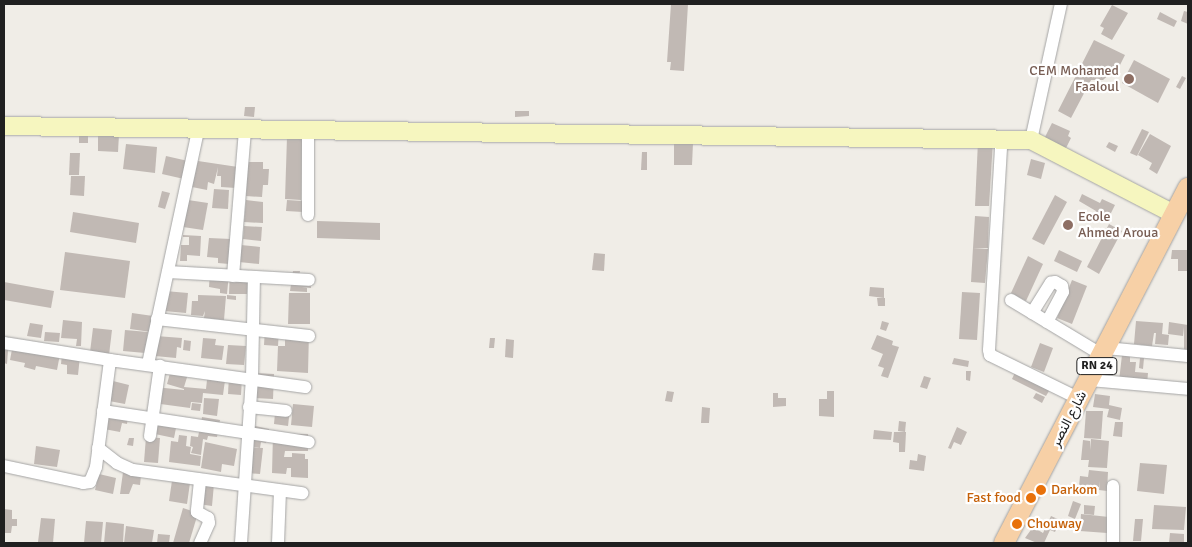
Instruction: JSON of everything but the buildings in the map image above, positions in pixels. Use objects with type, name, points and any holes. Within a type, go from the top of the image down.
[{"type":"main road","name":"شارع النصر","points":[[1007,542],[1188,188]]},
{"type":"street","points":[[1031,140],[1061,4]]},
{"type":"street","points":[[4,126],[1031,140],[1174,214]]},
{"type":"street","points":[[150,436],[153,418],[157,319],[198,130]]},
{"type":"street","points":[[234,276],[244,130]]},
{"type":"street","points":[[308,131],[308,215]]},
{"type":"street","points":[[1001,148],[990,355],[1080,399]]},
{"type":"street","points":[[168,272],[309,280]]},
{"type":"street","points":[[241,543],[243,487],[252,379],[254,277]]},
{"type":"street","points":[[1032,313],[1051,283],[1055,282],[1062,286],[1063,292],[1047,322]]},
{"type":"street","points":[[1012,300],[1047,322],[1104,352],[1188,356]]},
{"type":"street","points":[[157,319],[309,336]]},
{"type":"street","points":[[4,343],[305,387]]},
{"type":"street","points":[[4,466],[87,483],[90,482],[93,476],[98,448],[110,360]]},
{"type":"street","points":[[1090,380],[1188,389]]},
{"type":"street","points":[[250,408],[286,411]]},
{"type":"street","points":[[103,411],[309,442]]},
{"type":"street","points":[[98,448],[117,463],[133,470],[243,487],[302,493]]},
{"type":"street","points":[[200,480],[197,512],[208,518],[209,523],[200,543]]},
{"type":"street","points":[[1113,486],[1113,543]]},
{"type":"street","points":[[278,543],[280,491]]},
{"type":"place","name":"CEM Mohamed Faaloul","points":[[1129,79]]},
{"type":"place","name":"Ecole Ahmed Aroua","points":[[1068,225]]},
{"type":"place","name":"Darkom","points":[[1041,490]]},
{"type":"place","name":"Fast food","points":[[1031,498]]},
{"type":"place","name":"Chouway","points":[[1017,524]]}]
